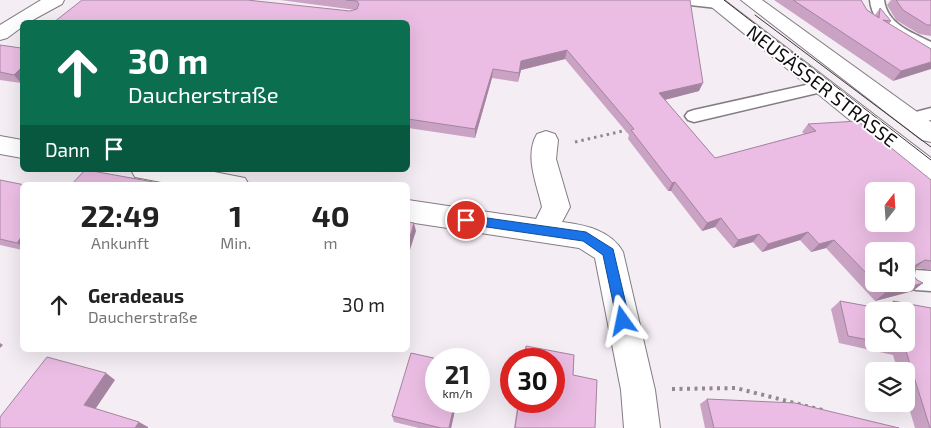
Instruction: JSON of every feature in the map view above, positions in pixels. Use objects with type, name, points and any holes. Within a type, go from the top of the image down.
[{"type":"street","points":[[0,34],[19,20],[55,0]]},
{"type":"street","name":"NEUSÄSSER STRASSE","points":[[750,0],[931,134]]},
{"type":"street","name":"NEUSÄSSER STRASSE","points":[[715,2],[931,172]]},
{"type":"street","points":[[0,144],[20,148]]},
{"type":"street","points":[[544,231],[556,207],[543,159],[545,144]]},
{"type":"street","points":[[156,172],[218,182]]},
{"type":"street","points":[[410,211],[586,237],[608,252],[638,390],[642,428]]},
{"type":"lane","points":[[681,0],[715,2]]},
{"type":"lane","points":[[877,0],[877,8],[884,19],[899,32],[931,48]]},
{"type":"lane","points":[[694,116],[824,86]]},
{"type":"lane","points":[[910,119],[931,114]]},
{"type":"path","points":[[545,144],[628,130]]},
{"type":"path","points":[[638,390],[736,388],[829,412]]},
{"type":"building","points":[[82,0],[247,0],[350,11],[357,9],[359,4],[357,1],[346,0],[690,0],[703,83],[659,93],[715,158],[816,131],[808,124],[858,121],[931,180],[931,261],[925,260],[916,265],[915,270],[915,242],[865,242],[865,272],[834,240],[819,244],[808,232],[768,244],[759,234],[738,240],[721,218],[707,223],[675,182],[672,183],[631,130],[634,129],[567,50],[521,61],[519,73],[493,69],[475,129],[410,119],[410,20],[57,20]]},
{"type":"building","points":[[793,0],[861,0],[867,10],[879,18],[880,8],[891,21],[883,20],[931,49],[931,62],[901,71]]},
{"type":"building","points":[[896,0],[931,0],[931,25],[927,25],[903,10]]},
{"type":"building","points":[[0,45],[20,48],[20,69],[14,75],[0,72]]},
{"type":"building","points":[[83,172],[98,172],[153,182],[74,182]]},
{"type":"building","points":[[0,180],[20,184],[20,239],[17,243],[0,239]]},
{"type":"building","points":[[410,222],[414,223],[410,237]]},
{"type":"building","points":[[915,277],[917,280],[923,283],[915,285]]},
{"type":"building","points":[[840,301],[865,306],[865,339],[848,336]]},
{"type":"building","points":[[915,305],[931,308],[931,428],[915,380],[915,362],[909,362],[906,352],[915,352]]},
{"type":"building","points":[[411,353],[425,356],[425,413],[452,413],[449,428],[441,428],[392,416]]},
{"type":"building","points":[[565,353],[574,355],[573,375],[597,380],[595,428],[515,428],[517,413],[565,413]]},
{"type":"building","points":[[47,357],[106,373],[84,405],[139,422],[135,428],[0,428],[0,417]]},
{"type":"building","points":[[707,399],[795,403],[899,428],[714,428]]},
{"type":"tram line","points":[[724,0],[931,160]]},
{"type":"tram line","points":[[755,15],[931,147]]},
{"type":"route","points":[[466,220],[586,237],[608,252],[623,321]]}]
